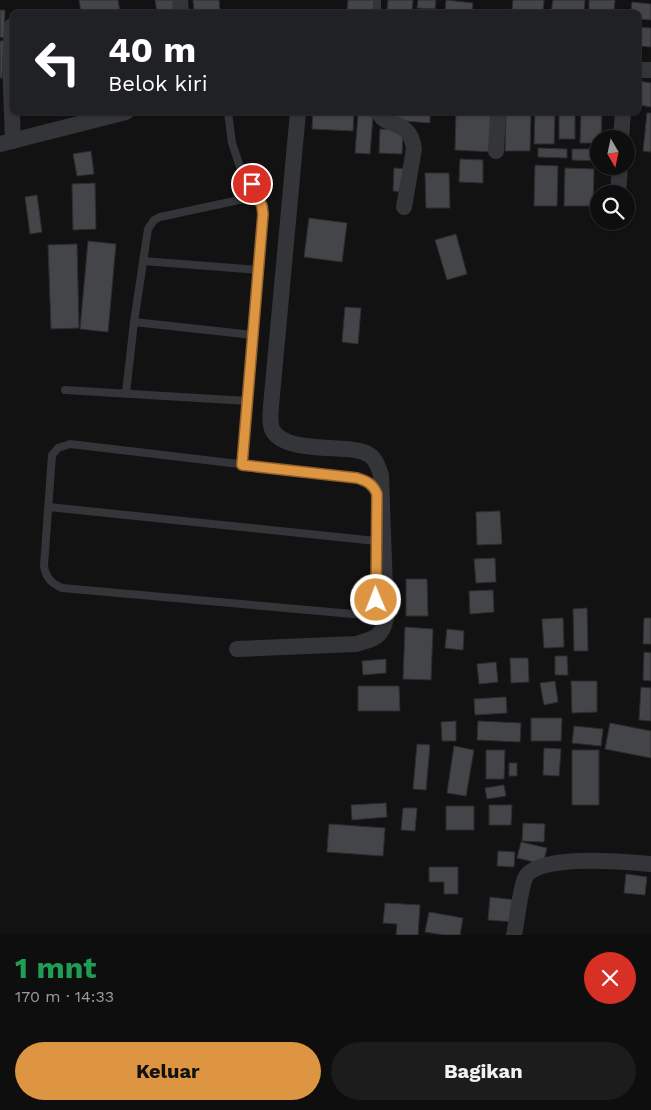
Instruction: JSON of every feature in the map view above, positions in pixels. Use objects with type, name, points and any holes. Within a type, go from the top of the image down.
[{"type":"street","points":[[10,60],[6,143],[114,115]]},
{"type":"street","points":[[237,649],[356,644],[370,640],[380,634],[386,617],[381,475],[377,464],[366,453],[353,450],[290,444],[280,439],[270,422],[298,115]]},
{"type":"street","points":[[380,115],[382,118],[403,127],[413,140],[414,149],[404,207]]},
{"type":"street","points":[[496,150],[498,115]]},
{"type":"street","points":[[622,130],[623,115]]},
{"type":"street","points":[[514,935],[525,877],[534,870],[549,863],[560,861],[651,864]]},
{"type":"lane","points":[[228,115],[232,143],[240,167],[258,196],[263,214],[242,465]]},
{"type":"lane","points":[[126,393],[148,228],[154,220],[160,217],[258,196]]},
{"type":"lane","points":[[143,260],[259,270]]},
{"type":"lane","points":[[134,322],[253,335]]},
{"type":"lane","points":[[65,390],[248,400]]},
{"type":"lane","points":[[70,444],[357,478],[370,482],[377,494],[376,600],[374,605],[367,610],[362,613],[353,614],[62,588],[51,582],[45,573],[49,507],[52,455],[70,444]]},
{"type":"lane","points":[[49,507],[376,541]]},
{"type":"building","points":[[79,0],[118,0],[120,10],[81,10]]},
{"type":"building","points":[[155,0],[177,0],[179,10],[157,10]]},
{"type":"building","points":[[193,0],[219,0],[220,10],[194,10]]},
{"type":"building","points":[[348,0],[374,0],[374,10],[347,10]]},
{"type":"building","points":[[388,0],[413,0],[412,10],[387,10]]},
{"type":"building","points":[[418,0],[436,0],[435,9],[417,8]]},
{"type":"building","points":[[446,0],[473,3],[472,10],[445,10]]},
{"type":"building","points":[[513,0],[544,0],[543,10],[512,10]]},
{"type":"building","points":[[553,0],[585,0],[584,10],[551,10]]},
{"type":"building","points":[[589,0],[615,0],[614,10],[589,10]]},
{"type":"building","points":[[632,2],[651,4],[651,20],[641,19],[641,10],[631,10]]},
{"type":"building","points":[[0,10],[5,10],[4,38],[0,37]]},
{"type":"building","points":[[641,27],[651,28],[651,47],[641,46]]},
{"type":"building","points":[[0,41],[4,41],[2,78],[0,78]]},
{"type":"building","points":[[641,81],[651,83],[651,107],[641,105]]},
{"type":"building","points":[[647,113],[651,113],[651,152],[643,151]]},
{"type":"building","points":[[313,115],[354,115],[353,131],[312,129]]},
{"type":"building","points":[[358,115],[373,116],[370,154],[355,153]]},
{"type":"building","points":[[393,115],[430,115],[430,123],[393,120]]},
{"type":"building","points":[[456,115],[494,115],[494,152],[455,150]]},
{"type":"building","points":[[506,115],[531,115],[530,151],[505,151]]},
{"type":"building","points":[[535,115],[555,115],[554,144],[534,144]]},
{"type":"building","points":[[559,115],[575,115],[575,139],[559,139]]},
{"type":"building","points":[[581,115],[602,115],[601,130],[590,130],[590,143],[580,143]]},
{"type":"building","points":[[380,129],[403,130],[402,154],[379,153]]},
{"type":"building","points":[[538,148],[567,149],[567,158],[538,157]]},
{"type":"building","points":[[572,149],[590,149],[590,161],[572,160]]},
{"type":"building","points":[[91,151],[94,174],[77,176],[73,154]]},
{"type":"building","points":[[460,159],[483,160],[483,183],[459,182]]},
{"type":"building","points":[[535,165],[558,166],[557,206],[534,206]]},
{"type":"building","points":[[394,168],[408,169],[406,192],[393,191]]},
{"type":"building","points":[[565,168],[590,169],[590,175],[594,175],[594,185],[590,185],[590,206],[564,206]]},
{"type":"building","points":[[425,173],[449,173],[450,208],[426,208]]},
{"type":"building","points":[[95,183],[96,229],[73,230],[72,184]]},
{"type":"building","points":[[37,195],[42,232],[30,234],[25,197]]},
{"type":"building","points":[[309,218],[347,223],[342,262],[304,257]]},
{"type":"building","points":[[456,234],[467,274],[447,280],[435,240]]},
{"type":"building","points":[[88,241],[116,244],[108,332],[80,329]]},
{"type":"building","points":[[77,244],[79,328],[51,329],[48,245]]},
{"type":"building","points":[[345,307],[361,308],[358,344],[342,342]]},
{"type":"building","points":[[500,511],[502,544],[477,545],[476,512]]},
{"type":"building","points":[[495,558],[496,582],[476,583],[474,559]]},
{"type":"building","points":[[406,579],[427,579],[428,616],[406,616]]},
{"type":"building","points":[[493,590],[494,612],[470,614],[469,591]]},
{"type":"building","points":[[587,608],[588,651],[574,651],[573,609]]},
{"type":"building","points":[[563,618],[564,647],[544,648],[542,619]]},
{"type":"building","points":[[644,618],[651,618],[651,644],[643,644]]},
{"type":"building","points":[[405,627],[433,629],[431,680],[403,679]]},
{"type":"building","points":[[447,629],[464,631],[463,650],[445,648]]},
{"type":"building","points":[[644,652],[651,653],[651,681],[643,680]]},
{"type":"building","points":[[555,656],[567,656],[568,675],[555,675]]},
{"type":"building","points":[[510,658],[528,658],[529,682],[511,683]]},
{"type":"building","points":[[386,659],[386,673],[363,675],[362,661]]},
{"type":"building","points":[[496,662],[498,682],[479,684],[477,664]]},
{"type":"building","points":[[555,681],[558,702],[544,705],[540,683]]},
{"type":"building","points":[[571,681],[597,681],[597,712],[572,713]]},
{"type":"building","points":[[358,686],[399,686],[400,711],[358,711]]},
{"type":"building","points":[[641,687],[651,688],[651,721],[639,720]]},
{"type":"building","points":[[506,697],[507,713],[475,715],[474,699]]},
{"type":"building","points":[[531,718],[562,718],[561,741],[531,741]]},
{"type":"building","points":[[456,721],[456,741],[442,741],[441,722]]},
{"type":"building","points":[[478,721],[521,723],[520,742],[477,740]]},
{"type":"building","points":[[610,723],[651,731],[651,758],[605,749]]},
{"type":"building","points":[[574,726],[603,729],[601,746],[572,743]]},
{"type":"building","points":[[417,744],[430,745],[426,790],[413,789]]},
{"type":"building","points":[[454,746],[474,750],[466,796],[447,793]]},
{"type":"building","points":[[544,748],[561,749],[559,776],[543,775]]},
{"type":"building","points":[[486,750],[505,750],[504,779],[486,779]]},
{"type":"building","points":[[572,750],[599,750],[599,805],[572,805]]},
{"type":"building","points":[[509,763],[517,763],[517,776],[509,776]]},
{"type":"building","points":[[504,785],[506,796],[487,799],[485,788]]},
{"type":"building","points":[[386,803],[387,817],[352,820],[351,805]]},
{"type":"building","points":[[489,805],[512,805],[511,825],[489,825]]},
{"type":"building","points":[[446,806],[474,806],[474,830],[446,830]]},
{"type":"building","points":[[403,808],[417,808],[415,831],[401,830]]},
{"type":"building","points":[[523,823],[545,824],[544,842],[522,841]]},
{"type":"building","points":[[329,824],[385,828],[383,856],[327,852]]},
{"type":"building","points":[[521,842],[547,848],[543,864],[517,858]]},
{"type":"building","points":[[498,851],[515,852],[514,867],[497,866]]},
{"type":"building","points":[[429,867],[458,867],[458,894],[444,894],[444,882],[429,882]]},
{"type":"building","points":[[626,874],[647,877],[645,895],[624,893]]},
{"type":"building","points":[[490,897],[516,900],[514,922],[488,920]]},
{"type":"building","points":[[385,903],[420,905],[418,935],[396,935],[397,924],[383,923]]},
{"type":"building","points":[[429,912],[463,918],[460,935],[425,932]]},
{"type":"route","points":[[252,184],[262,206],[263,214],[242,465],[357,478],[370,482],[377,494],[376,600]]}]
